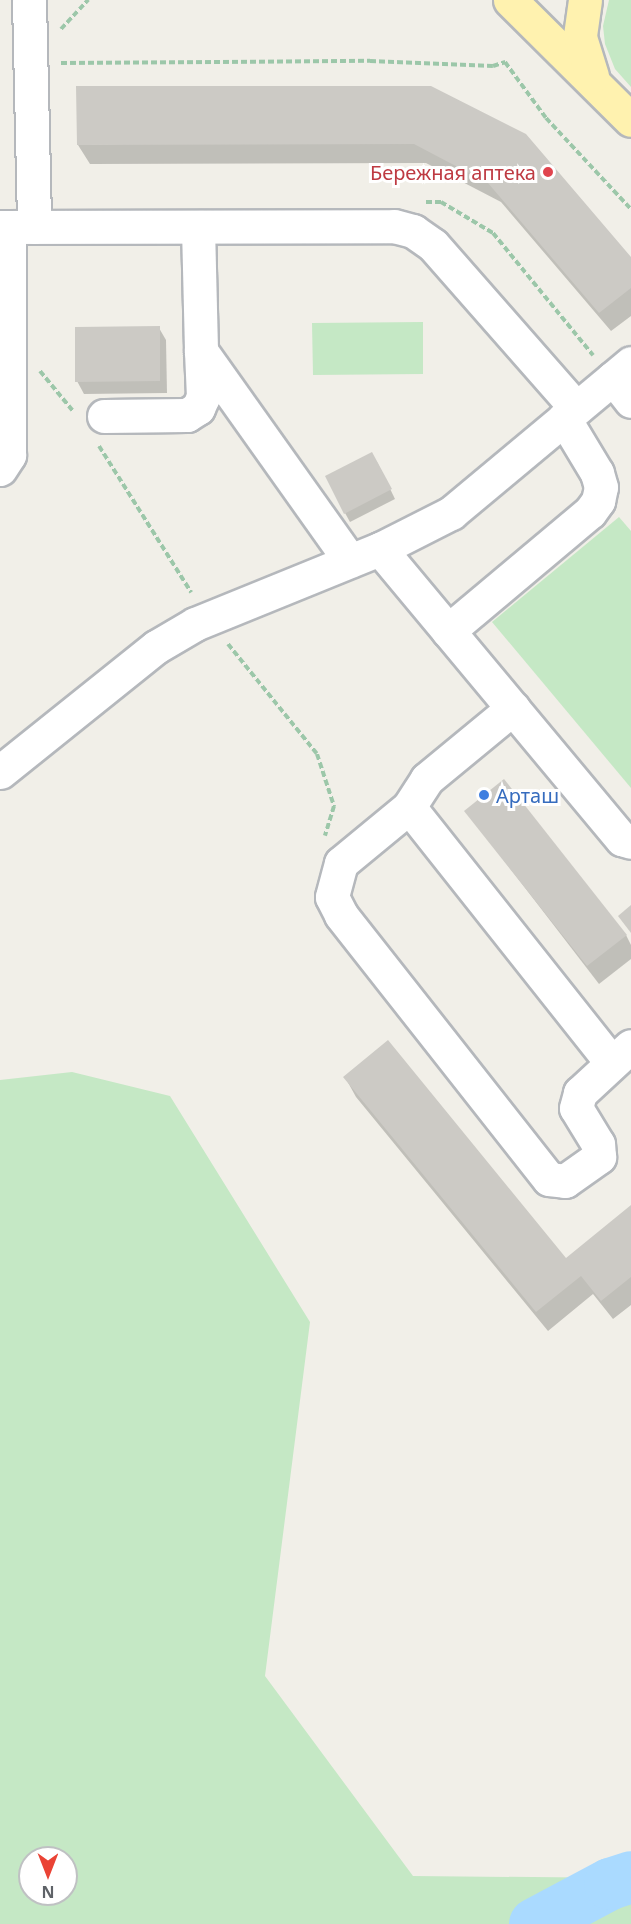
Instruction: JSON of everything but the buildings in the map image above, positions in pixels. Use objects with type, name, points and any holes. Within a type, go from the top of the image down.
[{"type":"main road","points":[[510,0],[624,111]]},
{"type":"main road","points":[[585,0],[580,37],[585,59],[624,111]]},
{"type":"lane","points":[[0,469],[9,455],[14,227],[30,63],[29,0]]},
{"type":"lane","points":[[104,417],[186,415],[198,408],[203,397],[198,226]]},
{"type":"lane","points":[[14,227],[394,226],[413,231],[433,245],[570,413],[597,472],[601,487],[598,501],[590,512],[448,631]]},
{"type":"lane","points":[[201,351],[365,555],[448,631],[622,839],[631,842]]},
{"type":"lane","points":[[0,772],[156,646],[195,624],[365,555],[452,513],[570,413],[625,381]]},
{"type":"lane","points":[[409,807],[621,1054],[580,1093],[576,1108],[598,1144],[599,1157],[565,1182],[549,1179],[341,915],[332,897],[341,863],[409,807],[427,779],[513,708]]},
{"type":"path","points":[[30,63],[370,61],[493,66],[505,62],[546,118],[631,209]]},
{"type":"green space","points":[[609,0],[631,0],[631,87],[615,69],[605,44],[603,26]]},
{"type":"green space","points":[[423,322],[423,374],[313,375],[312,323]]},
{"type":"green space","points":[[619,517],[631,531],[631,788],[492,622]]},
{"type":"green space","points":[[72,1072],[170,1096],[310,1322],[265,1676],[413,1876],[631,1878],[631,1924],[0,1924],[0,1080]]},
{"type":"waterway","points":[[535,1924],[610,1884],[631,1877]]},
{"type":"place","name":"Бережная аптека","points":[[548,172]]},
{"type":"place","name":"Арташ","points":[[484,795]]}]
